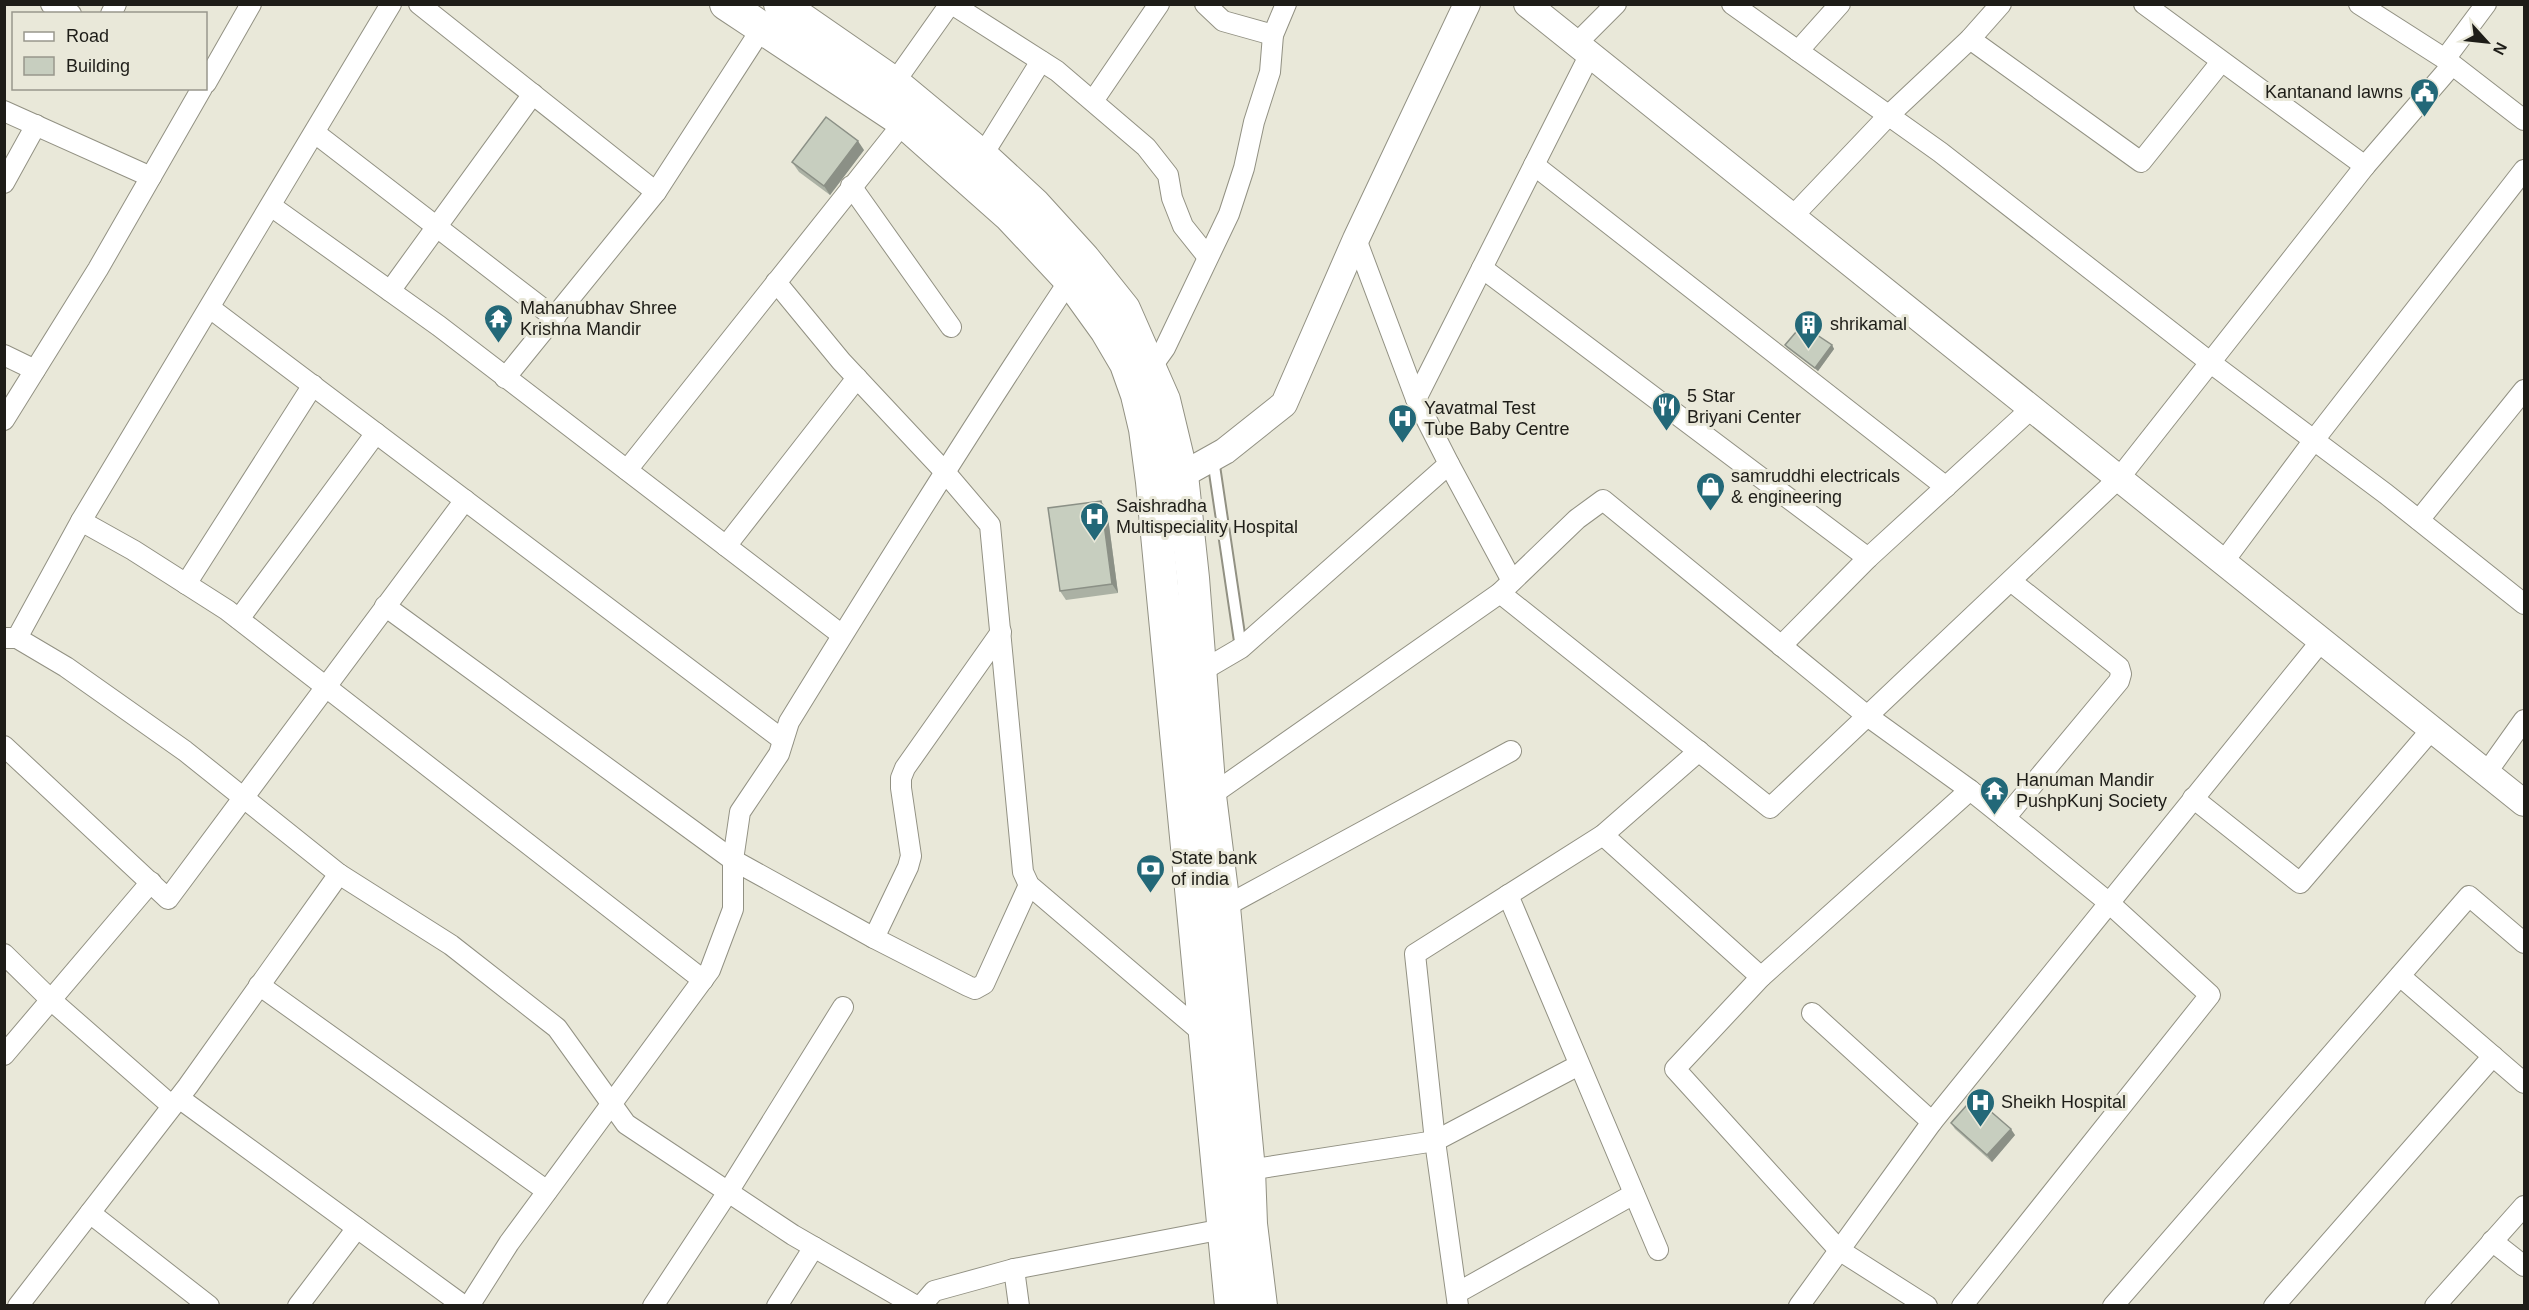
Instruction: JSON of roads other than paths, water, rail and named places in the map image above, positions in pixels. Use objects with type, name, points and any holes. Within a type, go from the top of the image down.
[{"type":"main road","points":[[726,4],[771,16],[894,83],[982,156],[1034,204],[1077,269],[1106,330],[1126,364],[1146,429],[1202,850],[1204,1035],[1237,1227],[1261,1305]]},
{"type":"main road","points":[[771,16],[904,122],[1010,216],[1124,309],[1164,400],[1182,475],[1200,672],[1210,796],[1202,850],[1224,907],[1249,1170],[1237,1227],[1231,1305]]},
{"type":"street","points":[[51,4],[67,12]]},
{"type":"street","points":[[207,79],[250,4]]},
{"type":"street","points":[[391,4],[11,638],[66,667],[167,738],[339,874],[451,945],[557,1029],[626,1124],[814,1247],[916,1305]]},
{"type":"street","points":[[419,4],[656,192]]},
{"type":"street","points":[[1094,101],[1159,4]]},
{"type":"street","points":[[1205,4],[1223,21],[1273,35]]},
{"type":"street","points":[[1150,369],[1165,348],[1186,308],[1207,256],[1229,214],[1270,72],[1273,35],[1286,4]]},
{"type":"street","points":[[1152,482],[1182,475],[1225,451],[1284,404],[1356,239],[1467,4]]},
{"type":"street","points":[[1527,4],[2524,802]]},
{"type":"street","points":[[1416,399],[1534,165],[1583,48],[1616,4]]},
{"type":"street","points":[[1732,4],[1940,152],[2211,363],[2419,520],[2524,604]]},
{"type":"street","points":[[1798,51],[1840,4]]},
{"type":"street","points":[[1793,216],[1889,115],[1970,39],[2001,4]]},
{"type":"street","points":[[2144,4],[2365,166]]},
{"type":"street","points":[[2359,4],[2448,62],[2524,120]]},
{"type":"street","points":[[1356,239],[1416,399],[1506,587],[1699,751],[1770,808],[2012,582],[2120,477],[2448,62],[2486,4]]},
{"type":"street","points":[[894,83],[945,6],[1057,71],[1146,147],[1168,175],[1172,198],[1183,226],[1207,256]]},
{"type":"street","points":[[505,378],[656,192],[771,16]]},
{"type":"street","points":[[1970,39],[2141,162],[2221,62]]},
{"type":"street","points":[[982,156],[1041,61]]},
{"type":"street","points":[[4,420],[201,90]]},
{"type":"street","points":[[390,291],[533,94]]},
{"type":"street","points":[[4,111],[151,177]]},
{"type":"street","points":[[627,470],[904,122]]},
{"type":"street","points":[[4,183],[36,126]]},
{"type":"street","points":[[315,134],[555,318]]},
{"type":"street","points":[[1534,165],[1946,488]]},
{"type":"street","points":[[2224,561],[2314,440],[2524,170]]},
{"type":"street","points":[[851,186],[951,327]]},
{"type":"street","points":[[271,207],[390,291],[842,635]]},
{"type":"street","points":[[1482,268],[1868,558]]},
{"type":"street","points":[[468,1305],[509,1243],[710,970],[733,909],[733,860],[740,812],[778,754],[789,722],[842,635],[944,471],[1077,269]]},
{"type":"street","points":[[776,282],[857,378],[944,471],[990,525],[1023,872],[1029,885],[1204,1035]]},
{"type":"street","points":[[210,308],[783,740]]},
{"type":"street","points":[[4,356],[35,370]]},
{"type":"street","points":[[726,546],[857,378]]},
{"type":"street","points":[[186,584],[312,385]]},
{"type":"street","points":[[2419,520],[2523,395]]},
{"type":"street","points":[[1781,646],[1868,558],[2032,408]]},
{"type":"street","points":[[239,619],[376,433]]},
{"type":"street","points":[[1200,672],[1241,648],[1449,464]]},
{"type":"street","points":[[4,746],[168,899],[465,500]]},
{"type":"street","points":[[1210,796],[1506,587],[1577,519],[1603,500],[1866,716],[1970,790],[2005,818],[2108,902],[2210,995],[1962,1305]]},
{"type":"street","points":[[81,521],[186,584],[239,619],[704,980]]},
{"type":"street","points":[[2005,818],[2119,681],[2121,674],[2119,667],[2012,582]]},
{"type":"street","points":[[386,606],[733,860],[874,938],[968,986],[975,989],[984,984],[1029,885]]},
{"type":"street","points":[[874,938],[908,867],[910,856],[901,788],[904,768],[1001,632]]},
{"type":"street","points":[[1799,1305],[1932,1122],[2322,640]]},
{"type":"street","points":[[2487,772],[2524,720]]},
{"type":"street","points":[[2193,798],[2300,883],[2432,729]]},
{"type":"street","points":[[1634,1194],[1457,1299],[1435,1141],[1415,954],[1603,835],[1699,751]]},
{"type":"street","points":[[1224,907],[1511,752]]},
{"type":"street","points":[[1928,1305],[1839,1250],[1675,1069],[1761,977],[1970,790]]},
{"type":"street","points":[[1603,835],[1761,977]]},
{"type":"street","points":[[18,1305],[175,1102],[339,874]]},
{"type":"street","points":[[4,1055],[151,882]]},
{"type":"street","points":[[1508,895],[1658,1250]]},
{"type":"street","points":[[2113,1305],[2469,896],[2524,943]]},
{"type":"street","points":[[4,954],[51,1000],[175,1102],[464,1305]]},
{"type":"street","points":[[2400,976],[2524,1083]]},
{"type":"street","points":[[259,986],[547,1191]]},
{"type":"street","points":[[653,1305],[728,1192],[843,1007]]},
{"type":"street","points":[[1812,1012],[1932,1122]]},
{"type":"street","points":[[2274,1305],[2493,1056]]},
{"type":"street","points":[[1249,1170],[1435,1141],[1579,1065]]},
{"type":"street","points":[[2435,1305],[2524,1206]]},
{"type":"street","points":[[90,1213],[209,1305]]},
{"type":"street","points":[[921,1305],[934,1291],[1014,1269],[1237,1227]]},
{"type":"street","points":[[298,1305],[357,1228]]},
{"type":"street","points":[[2492,1241],[2524,1266]]},
{"type":"street","points":[[777,1305],[814,1247]]},
{"type":"street","points":[[1014,1269],[1019,1305]]},
{"type":"lane","points":[[1212,458],[1241,648]]},
{"type":"place","name":"Kantanand lawns","points":[[2424,118]]},
{"type":"place","name":"Mahanubhav Shree Krishna Mandir","points":[[499,344]]},
{"type":"place","name":"shrikamal","points":[[1809,350]]},
{"type":"place","name":"5 Star Briyani Center","points":[[1666,432]]},
{"type":"place","name":"Yavatmal Test Tube Baby Centre","points":[[1403,444]]},
{"type":"place","name":"samruddhi electricals & engineering","points":[[1710,512]]},
{"type":"place","name":"Saishradha Multispeciality Hospital","points":[[1095,542]]},
{"type":"place","name":"Hanuman Mandir PushpKunj Society","points":[[1995,816]]},
{"type":"place","name":"State bank of india","points":[[1150,894]]},
{"type":"place","name":"Sheikh Hospital","points":[[1980,1128]]}]
